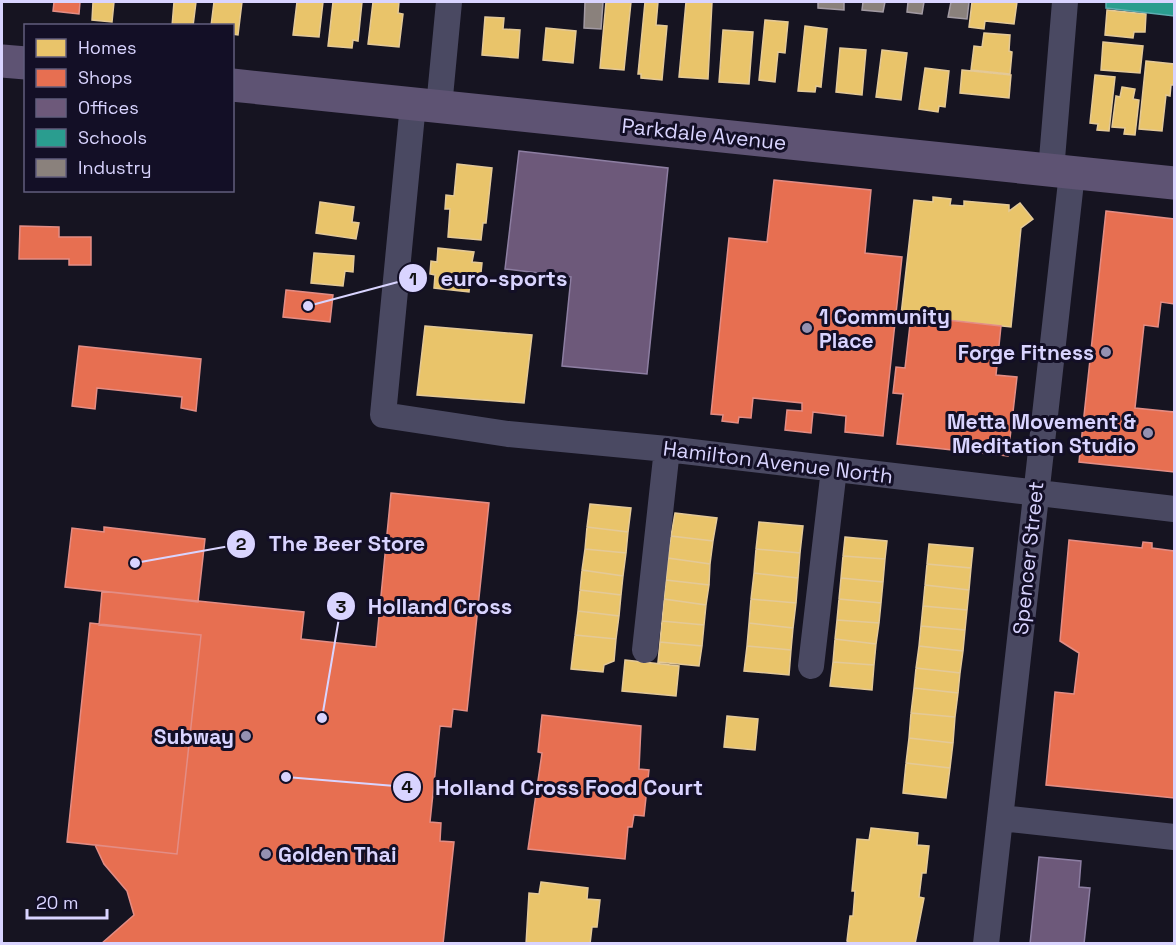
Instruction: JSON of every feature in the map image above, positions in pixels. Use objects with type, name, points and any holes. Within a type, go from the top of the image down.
[{"type":"main road","points":[[2,61],[24,63]]},
{"type":"main road","name":"Parkdale Avenue","points":[[234,85],[1174,183]]},
{"type":"street","points":[[426,106],[449,2]]},
{"type":"street","name":"Spencer Street","points":[[986,944],[1035,491],[1062,172],[1065,2]]},
{"type":"street","name":"Hamilton Avenue North","points":[[426,106],[382,415],[508,434],[666,449],[1174,509]]},
{"type":"street","points":[[645,650],[666,449]]},
{"type":"street","points":[[811,666],[834,470]]},
{"type":"street","points":[[1001,818],[1174,837]]},
{"type":"building: Homes","points":[[93,2],[114,2],[112,22],[92,20]]},
{"type":"building: Homes","points":[[174,2],[196,2],[193,24],[172,24]]},
{"type":"building: Homes","points":[[214,2],[242,2],[238,35],[234,34],[234,24],[211,24]]},
{"type":"building: Homes","points":[[297,2],[323,2],[319,37],[293,35]]},
{"type":"building: Homes","points":[[333,2],[362,2],[358,41],[353,40],[352,48],[328,46]]},
{"type":"building: Homes","points":[[373,2],[399,2],[398,13],[403,14],[399,47],[368,44]]},
{"type":"building: Homes","points":[[606,2],[631,2],[624,70],[600,68]]},
{"type":"building: Homes","points":[[645,2],[658,2],[656,25],[667,26],[662,80],[641,78],[641,74],[638,74]]},
{"type":"building: Homes","points":[[686,2],[712,2],[708,79],[679,77]]},
{"type":"building: Homes","points":[[972,2],[1017,2],[1014,24],[985,21],[984,29],[969,27]]},
{"type":"building: Homes","points":[[1107,10],[1146,14],[1145,32],[1134,32],[1133,38],[1105,35]]},
{"type":"building: Homes","points":[[485,17],[504,18],[503,29],[520,30],[518,58],[482,55]]},
{"type":"building: Homes","points":[[765,20],[788,22],[785,53],[778,52],[775,82],[759,80]]},
{"type":"building: Homes","points":[[805,26],[827,29],[821,87],[816,86],[815,92],[798,91]]},
{"type":"building: Homes","points":[[546,28],[576,31],[573,63],[543,60]]},
{"type":"building: Homes","points":[[723,30],[753,32],[749,84],[719,82]]},
{"type":"building: Homes","points":[[984,33],[1010,35],[1009,51],[1012,52],[1010,74],[971,70],[974,46],[982,47]]},
{"type":"building: Homes","points":[[1103,42],[1143,46],[1140,73],[1101,70]]},
{"type":"building: Homes","points":[[840,48],[866,50],[862,95],[836,92]]},
{"type":"building: Homes","points":[[882,50],[907,53],[901,100],[876,97]]},
{"type":"building: Homes","points":[[1146,61],[1174,64],[1174,85],[1171,85],[1170,96],[1166,95],[1162,131],[1139,129]]},
{"type":"building: Homes","points":[[925,68],[949,71],[945,107],[939,106],[938,112],[919,109]]},
{"type":"building: Homes","points":[[962,70],[1011,75],[1009,98],[960,93]]},
{"type":"building: Homes","points":[[1095,75],[1115,77],[1109,131],[1097,130],[1098,124],[1090,123]]},
{"type":"building: Homes","points":[[1122,87],[1135,89],[1133,99],[1139,100],[1135,135],[1124,134],[1125,128],[1112,127],[1116,96],[1120,97]]},
{"type":"building: Homes","points":[[457,164],[492,168],[486,223],[483,223],[481,240],[448,237],[450,209],[445,209],[446,195],[454,196]]},
{"type":"building: Homes","points":[[933,197],[951,199],[950,205],[964,206],[964,201],[1009,205],[1009,211],[1020,203],[1033,219],[1021,228],[1011,327],[901,315],[914,200],[933,202]]},
{"type":"building: Homes","points":[[320,202],[354,207],[352,222],[359,223],[356,239],[316,233]]},
{"type":"building: Homes","points":[[438,248],[474,252],[472,262],[482,263],[480,282],[470,281],[469,292],[434,288],[435,275],[430,274],[431,261],[437,262]]},
{"type":"building: Homes","points":[[314,253],[354,256],[353,272],[345,271],[343,286],[311,283]]},
{"type":"building: Homes","points":[[425,326],[532,335],[524,403],[417,395]]},
{"type":"building: Homes","points":[[590,504],[631,508],[628,532],[587,527]]},
{"type":"building: Homes","points":[[675,513],[717,518],[713,541],[671,536]]},
{"type":"building: Homes","points":[[759,522],[803,526],[800,553],[756,549]]},
{"type":"building: Homes","points":[[587,527],[628,532],[626,553],[585,549]]},
{"type":"building: Homes","points":[[671,536],[713,541],[710,564],[668,558]]},
{"type":"building: Homes","points":[[845,537],[887,541],[885,559],[843,556]]},
{"type":"building: Homes","points":[[929,544],[973,548],[971,568],[927,564]]},
{"type":"building: Homes","points":[[585,549],[626,553],[623,576],[582,570]]},
{"type":"building: Homes","points":[[756,549],[800,553],[798,578],[754,573]]},
{"type":"building: Homes","points":[[843,556],[885,559],[883,582],[841,578]]},
{"type":"building: Homes","points":[[668,558],[710,564],[709,585],[666,580]]},
{"type":"building: Homes","points":[[927,564],[971,568],[969,590],[925,585]]},
{"type":"building: Homes","points":[[582,570],[623,576],[621,595],[580,590]]},
{"type":"building: Homes","points":[[754,573],[798,578],[796,603],[751,599]]},
{"type":"building: Homes","points":[[841,578],[883,582],[881,603],[839,599]]},
{"type":"building: Homes","points":[[666,580],[709,585],[706,605],[664,599]]},
{"type":"building: Homes","points":[[925,585],[969,590],[967,610],[923,606]]},
{"type":"building: Homes","points":[[580,590],[621,595],[619,616],[578,611]]},
{"type":"building: Homes","points":[[664,599],[706,605],[704,625],[662,621]]},
{"type":"building: Homes","points":[[751,599],[796,603],[793,628],[749,623]]},
{"type":"building: Homes","points":[[839,599],[881,603],[879,623],[837,620]]},
{"type":"building: Homes","points":[[923,606],[967,610],[965,630],[921,626]]},
{"type":"building: Homes","points":[[578,611],[619,616],[616,639],[575,635]]},
{"type":"building: Homes","points":[[837,620],[879,623],[876,644],[835,639]]},
{"type":"building: Homes","points":[[662,621],[704,625],[702,646],[660,642]]},
{"type":"building: Homes","points":[[749,623],[793,628],[791,650],[747,646]]},
{"type":"building: Homes","points":[[921,626],[965,630],[963,651],[919,646]]},
{"type":"building: Homes","points":[[575,635],[616,639],[614,661],[604,665],[603,672],[571,669]]},
{"type":"building: Homes","points":[[835,639],[876,644],[874,665],[833,662]]},
{"type":"building: Homes","points":[[660,642],[702,646],[699,666],[658,662]]},
{"type":"building: Homes","points":[[747,646],[791,650],[789,675],[744,671]]},
{"type":"building: Homes","points":[[919,646],[963,651],[960,673],[916,668]]},
{"type":"building: Homes","points":[[625,660],[679,666],[676,696],[622,691]]},
{"type":"building: Homes","points":[[833,662],[874,665],[872,690],[830,686]]},
{"type":"building: Homes","points":[[916,668],[960,673],[958,693],[914,688]]},
{"type":"building: Homes","points":[[914,688],[958,693],[955,717],[911,713]]},
{"type":"building: Homes","points":[[911,713],[955,717],[953,743],[909,738]]},
{"type":"building: Homes","points":[[727,716],[758,719],[755,750],[724,747]]},
{"type":"building: Homes","points":[[909,738],[953,743],[950,768],[906,763]]},
{"type":"building: Homes","points":[[906,763],[950,768],[946,798],[903,793]]},
{"type":"building: Homes","points":[[871,828],[918,833],[917,845],[929,846],[926,873],[922,873],[919,897],[924,898],[915,944],[850,944],[847,941],[850,916],[853,916],[855,891],[852,891],[857,839],[869,840]]},
{"type":"building: Homes","points":[[541,882],[588,888],[587,899],[600,900],[597,927],[592,927],[590,944],[526,944],[529,893],[539,894]]},
{"type":"building: Shops","points":[[54,2],[80,2],[79,14],[53,11]]},
{"type":"building: Shops","name":"1 Community Place","points":[[774,180],[871,190],[865,253],[902,257],[883,436],[845,432],[846,416],[813,412],[811,433],[785,430],[787,410],[802,411],[802,403],[753,398],[751,418],[739,417],[738,423],[722,421],[723,415],[711,414],[729,238],[767,242]]},
{"type":"building: Shops","points":[[1106,211],[1174,219],[1174,304],[1161,302],[1158,327],[1144,325],[1135,408],[1174,412],[1174,472],[1079,462]]},
{"type":"building: Shops","points":[[20,226],[59,227],[59,237],[91,237],[91,265],[69,265],[69,259],[19,259]]},
{"type":"building: Shops","points":[[286,290],[333,295],[330,322],[283,317]]},
{"type":"building: Shops","points":[[911,316],[1001,326],[996,375],[1017,377],[1008,456],[897,444],[903,394],[893,393],[896,367],[905,368]]},
{"type":"building: Shops","points":[[79,346],[201,359],[196,411],[181,408],[182,397],[97,388],[95,409],[72,406]]},
{"type":"building: Shops","points":[[391,493],[489,503],[467,711],[453,709],[451,727],[440,726],[430,822],[441,823],[440,841],[454,842],[443,944],[101,944],[134,915],[127,891],[104,864],[95,845],[177,854],[201,635],[99,625],[102,591],[304,612],[301,639],[376,647]]},
{"type":"building: Shops","points":[[104,527],[205,539],[198,602],[65,587],[72,528],[104,532]]},
{"type":"building: Shops","points":[[1069,540],[1142,548],[1143,542],[1152,543],[1152,548],[1174,551],[1174,798],[1046,785],[1055,692],[1074,694],[1079,653],[1060,641]]},
{"type":"building: Shops","points":[[90,623],[201,635],[177,854],[67,842]]},
{"type":"building: Shops","points":[[542,715],[641,726],[639,769],[649,770],[644,816],[634,815],[632,827],[628,827],[625,859],[528,849],[542,753],[538,752]]},
{"type":"building: Offices","points":[[519,151],[668,168],[647,374],[562,366],[571,277],[505,269]]},
{"type":"building: Offices","points":[[1039,857],[1081,861],[1079,887],[1090,888],[1084,944],[1030,944]]},
{"type":"building: Schools","points":[[1106,2],[1174,2],[1174,16],[1106,8]]},
{"type":"building: Industry","points":[[585,2],[603,2],[601,29],[584,28]]},
{"type":"building: Industry","points":[[818,2],[844,2],[844,10],[818,8]]},
{"type":"building: Industry","points":[[863,2],[885,2],[883,12],[862,10]]},
{"type":"building: Industry","points":[[908,2],[924,2],[922,14],[907,12]]},
{"type":"building: Industry","points":[[951,2],[969,2],[967,19],[948,17]]},
{"type":"place","name":"euro-sports","points":[[308,306]]},
{"type":"place","name":"1 Community Place","points":[[807,328]]},
{"type":"place","name":"Forge Fitness","points":[[1106,352]]},
{"type":"place","name":"Metta Movement & Meditation Studio","points":[[1148,433]]},
{"type":"place","name":"The Beer Store","points":[[135,563]]},
{"type":"place","name":"Holland Cross","points":[[322,718]]},
{"type":"place","name":"Subway","points":[[246,736]]},
{"type":"place","name":"Holland Cross Food Court","points":[[286,777]]},
{"type":"place","name":"Golden Thai","points":[[266,854]]}]
